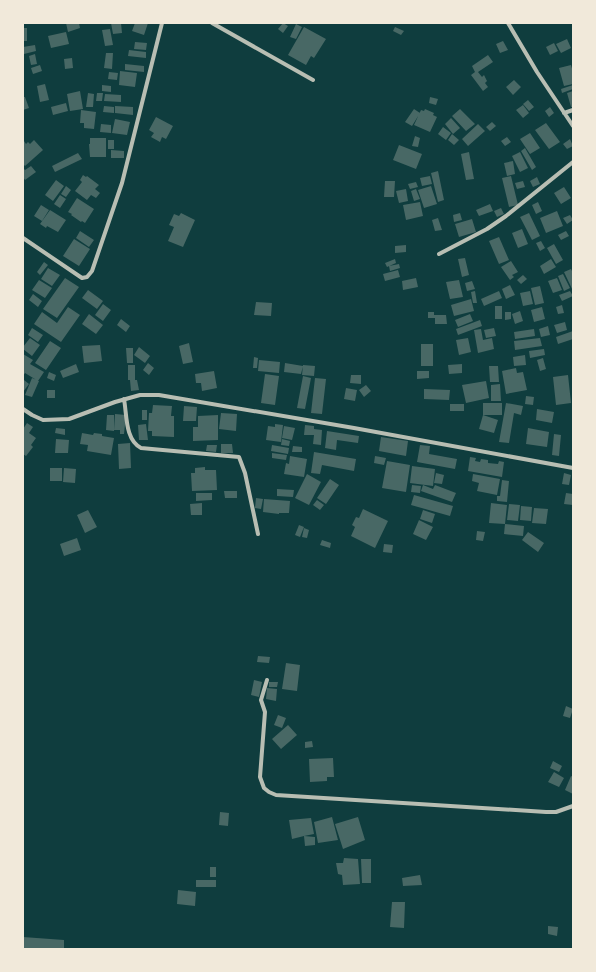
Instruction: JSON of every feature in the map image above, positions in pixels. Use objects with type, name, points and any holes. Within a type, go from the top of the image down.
[{"type":"street","points":[[23,238],[82,278],[87,277],[92,271],[122,183],[162,23]]},
{"type":"street","points":[[212,23],[313,80]]},
{"type":"street","points":[[508,23],[536,72],[573,126]]},
{"type":"street","points":[[564,113],[573,110]]},
{"type":"street","points":[[439,254],[487,229],[506,216],[573,162]]},
{"type":"street","points":[[23,409],[32,416],[43,420],[70,419],[124,399],[140,395],[159,395],[573,468]]},
{"type":"street","points":[[124,399],[130,437],[135,445],[141,448],[239,457],[245,473],[258,534]]},
{"type":"street","points":[[267,680],[261,700],[265,712],[260,777],[264,788],[276,795],[546,812],[556,812],[573,806]]},
{"type":"building","points":[[66,23],[79,23],[80,28],[68,32]]},
{"type":"building","points":[[111,23],[121,23],[122,33],[113,34]]},
{"type":"building","points":[[135,23],[148,23],[144,35],[132,31]]},
{"type":"building","points":[[283,23],[288,26],[283,33],[278,29]]},
{"type":"building","points":[[296,24],[302,27],[296,39],[290,37]]},
{"type":"building","points":[[304,27],[326,39],[314,58],[311,56],[306,65],[288,55]]},
{"type":"building","points":[[395,27],[404,31],[401,35],[393,31]]},
{"type":"building","points":[[23,28],[27,28],[27,41],[23,41]]},
{"type":"building","points":[[110,29],[113,45],[105,46],[102,30]]},
{"type":"building","points":[[66,32],[69,44],[51,48],[48,36]]},
{"type":"building","points":[[567,39],[571,48],[561,53],[556,44]]},
{"type":"building","points":[[503,41],[508,50],[500,53],[496,44]]},
{"type":"building","points":[[135,42],[147,43],[146,50],[134,49]]},
{"type":"building","points":[[554,43],[558,51],[550,55],[546,47]]},
{"type":"building","points":[[35,45],[36,51],[24,54],[23,47]]},
{"type":"building","points":[[129,50],[146,52],[146,58],[128,56]]},
{"type":"building","points":[[106,53],[113,53],[112,69],[104,68]]},
{"type":"building","points":[[35,54],[37,64],[31,65],[29,56]]},
{"type":"building","points":[[488,55],[493,62],[478,72],[482,77],[484,75],[487,81],[485,83],[488,87],[483,91],[471,75],[475,72],[472,66]]},
{"type":"building","points":[[72,58],[73,68],[65,69],[64,59]]},
{"type":"building","points":[[125,64],[144,66],[144,72],[125,70]]},
{"type":"building","points":[[40,65],[42,71],[33,74],[31,68]]},
{"type":"building","points":[[571,65],[573,72],[573,84],[564,86],[559,68]]},
{"type":"building","points":[[120,71],[137,73],[135,87],[119,85]]},
{"type":"building","points":[[109,72],[118,73],[117,80],[108,79]]},
{"type":"building","points":[[514,80],[521,87],[513,95],[506,87]]},
{"type":"building","points":[[45,84],[49,100],[40,102],[37,86]]},
{"type":"building","points":[[102,85],[111,86],[111,92],[102,91]]},
{"type":"building","points":[[573,85],[573,89],[562,93],[561,89]]},
{"type":"building","points":[[80,91],[83,109],[70,111],[67,94]]},
{"type":"building","points":[[573,91],[573,107],[571,107],[567,93]]},
{"type":"building","points":[[88,93],[94,94],[93,107],[86,107]]},
{"type":"building","points":[[97,93],[103,93],[102,101],[96,101]]},
{"type":"building","points":[[105,94],[121,95],[121,102],[104,101]]},
{"type":"building","points":[[23,97],[25,97],[29,108],[23,110]]},
{"type":"building","points":[[430,97],[438,99],[436,105],[429,103]]},
{"type":"building","points":[[528,100],[534,107],[529,111],[523,104]]},
{"type":"building","points":[[66,103],[68,111],[53,115],[51,107]]},
{"type":"building","points":[[523,105],[529,113],[523,118],[516,110]]},
{"type":"building","points":[[104,106],[114,107],[114,113],[103,112]]},
{"type":"building","points":[[115,106],[133,107],[133,115],[115,113]]},
{"type":"building","points":[[550,107],[554,113],[549,117],[545,111]]},
{"type":"building","points":[[414,109],[420,113],[412,126],[405,122]]},
{"type":"building","points":[[425,109],[434,113],[433,115],[437,117],[430,132],[414,125],[421,110],[424,111]]},
{"type":"building","points":[[460,109],[475,124],[466,131],[452,116]]},
{"type":"building","points":[[81,110],[96,112],[94,129],[84,128],[84,123],[80,123]]},
{"type":"building","points":[[156,117],[173,126],[166,139],[162,137],[160,142],[151,137],[154,133],[149,130]]},
{"type":"building","points":[[451,118],[460,128],[453,134],[445,124]]},
{"type":"building","points":[[115,119],[130,122],[127,135],[112,133]]},
{"type":"building","points":[[492,122],[496,126],[490,131],[486,127]]},
{"type":"building","points":[[546,123],[560,142],[549,149],[535,130]]},
{"type":"building","points":[[101,124],[111,125],[111,133],[100,132]]},
{"type":"building","points":[[478,124],[485,131],[468,146],[462,139]]},
{"type":"building","points":[[443,127],[451,133],[446,140],[438,134]]},
{"type":"building","points":[[530,133],[540,148],[530,154],[520,139]]},
{"type":"building","points":[[452,134],[459,140],[454,145],[448,140]]},
{"type":"building","points":[[415,136],[420,138],[418,147],[412,146]]},
{"type":"building","points":[[507,137],[511,142],[505,146],[501,141]]},
{"type":"building","points":[[90,138],[106,138],[106,157],[90,157]]},
{"type":"building","points":[[570,139],[573,146],[567,149],[563,144]]},
{"type":"building","points":[[34,140],[43,150],[25,166],[23,164],[23,142],[24,141],[26,144],[28,142],[30,144]]},
{"type":"building","points":[[108,140],[114,140],[114,149],[108,149]]},
{"type":"building","points":[[399,145],[422,154],[416,169],[393,160]]},
{"type":"building","points":[[525,148],[536,167],[532,170],[521,151]]},
{"type":"building","points":[[111,150],[124,151],[124,158],[111,158]]},
{"type":"building","points":[[469,152],[474,179],[466,180],[461,154]]},
{"type":"building","points":[[520,152],[528,168],[520,172],[512,156]]},
{"type":"building","points":[[78,153],[82,159],[55,172],[52,166]]},
{"type":"building","points":[[513,161],[515,174],[507,176],[504,163]]},
{"type":"building","points":[[31,166],[36,172],[25,180],[23,177],[23,168],[25,170]]},
{"type":"building","points":[[438,171],[444,200],[438,202],[431,173]]},
{"type":"building","points":[[83,175],[86,177],[87,176],[99,185],[95,189],[100,193],[96,198],[91,195],[87,200],[75,191],[82,182],[80,180]]},
{"type":"building","points":[[430,176],[432,184],[422,186],[420,178]]},
{"type":"building","points":[[511,176],[518,205],[509,207],[502,178]]},
{"type":"building","points":[[537,177],[540,184],[533,187],[530,181]]},
{"type":"building","points":[[56,180],[64,186],[53,201],[45,195]]},
{"type":"building","points":[[385,181],[395,181],[394,197],[384,197]]},
{"type":"building","points":[[523,181],[525,187],[517,189],[515,183]]},
{"type":"building","points":[[416,182],[418,187],[410,189],[408,184]]},
{"type":"building","points":[[66,186],[71,190],[66,197],[61,194]]},
{"type":"building","points":[[431,186],[437,204],[424,208],[418,190]]},
{"type":"building","points":[[564,187],[571,198],[561,204],[554,193]]},
{"type":"building","points":[[406,189],[408,201],[399,203],[396,191]]},
{"type":"building","points":[[416,189],[420,199],[414,201],[411,191]]},
{"type":"building","points":[[60,195],[66,199],[60,208],[54,204]]},
{"type":"building","points":[[77,198],[94,209],[85,223],[82,221],[81,222],[68,212]]},
{"type":"building","points":[[420,202],[423,216],[406,220],[403,205]]},
{"type":"building","points":[[538,202],[542,211],[536,214],[532,205]]},
{"type":"building","points":[[490,204],[493,211],[479,216],[476,210]]},
{"type":"building","points":[[41,205],[49,210],[42,221],[34,216]]},
{"type":"building","points":[[501,208],[504,214],[497,217],[494,211]]},
{"type":"building","points":[[50,210],[66,220],[58,232],[47,226],[46,228],[40,224]]},
{"type":"building","points":[[557,211],[563,226],[546,233],[540,218]]},
{"type":"building","points":[[181,213],[195,220],[183,247],[168,241],[174,227],[169,225],[174,214],[179,216]]},
{"type":"building","points":[[460,213],[462,220],[454,222],[453,215]]},
{"type":"building","points":[[529,213],[540,236],[532,240],[520,217]]},
{"type":"building","points":[[570,215],[573,220],[567,224],[563,218]]},
{"type":"building","points":[[438,218],[442,230],[435,231],[432,220]]},
{"type":"building","points":[[472,219],[476,232],[459,237],[455,224]]},
{"type":"building","points":[[522,229],[528,244],[518,248],[512,233]]},
{"type":"building","points":[[80,231],[94,240],[89,247],[76,238]]},
{"type":"building","points":[[566,231],[569,236],[561,240],[558,235]]},
{"type":"building","points":[[499,237],[509,260],[499,264],[489,241]]},
{"type":"building","points":[[74,239],[90,249],[79,266],[63,256]]},
{"type":"building","points":[[541,241],[545,248],[540,251],[536,243]]},
{"type":"building","points":[[554,244],[563,260],[556,264],[547,248]]},
{"type":"building","points":[[406,245],[406,252],[395,253],[395,246]]},
{"type":"building","points":[[465,258],[469,275],[462,277],[458,259]]},
{"type":"building","points":[[395,259],[396,263],[387,267],[385,263]]},
{"type":"building","points":[[551,259],[556,267],[544,274],[540,266]]},
{"type":"building","points":[[511,261],[518,272],[512,275],[514,277],[510,280],[501,267]]},
{"type":"building","points":[[44,262],[48,265],[40,275],[37,272]]},
{"type":"building","points":[[399,264],[400,268],[390,271],[389,266]]},
{"type":"building","points":[[48,268],[60,275],[52,286],[41,279]]},
{"type":"building","points":[[571,269],[573,273],[573,291],[564,272]]},
{"type":"building","points":[[398,270],[400,277],[385,281],[383,274]]},
{"type":"building","points":[[563,274],[570,288],[564,291],[558,276]]},
{"type":"building","points":[[523,275],[527,279],[521,284],[517,280]]},
{"type":"building","points":[[65,278],[79,287],[57,318],[43,309]]},
{"type":"building","points":[[416,278],[418,287],[403,290],[402,281]]},
{"type":"building","points":[[557,278],[562,290],[553,293],[548,281]]},
{"type":"building","points":[[39,280],[52,288],[45,298],[32,290]]},
{"type":"building","points":[[459,280],[463,297],[450,299],[446,282]]},
{"type":"building","points":[[472,281],[475,289],[467,291],[465,283]]},
{"type":"building","points":[[510,285],[515,295],[506,299],[502,289]]},
{"type":"building","points":[[540,286],[544,303],[535,305],[531,288]]},
{"type":"building","points":[[88,290],[103,301],[97,309],[82,298]]},
{"type":"building","points":[[475,291],[477,303],[473,303],[471,292]]},
{"type":"building","points":[[499,291],[502,298],[484,306],[481,299]]},
{"type":"building","points":[[530,291],[533,304],[523,306],[520,293]]},
{"type":"building","points":[[570,291],[573,296],[562,301],[559,295]]},
{"type":"building","points":[[33,294],[42,301],[38,307],[29,300]]},
{"type":"building","points":[[471,299],[474,311],[454,316],[451,305]]},
{"type":"building","points":[[256,302],[272,303],[271,316],[254,315]]},
{"type":"building","points":[[103,304],[111,310],[103,321],[95,315]]},
{"type":"building","points":[[562,305],[564,313],[558,314],[556,307]]},
{"type":"building","points":[[495,306],[502,306],[502,319],[495,319]]},
{"type":"building","points":[[68,307],[80,315],[61,342],[34,324],[42,312],[57,323]]},
{"type":"building","points":[[542,307],[545,319],[534,322],[531,310]]},
{"type":"building","points":[[520,311],[523,321],[515,324],[512,314]]},
{"type":"building","points":[[428,312],[434,312],[434,315],[446,315],[447,324],[435,324],[435,318],[428,318]]},
{"type":"building","points":[[505,312],[511,312],[511,319],[505,320]]},
{"type":"building","points":[[89,314],[103,325],[96,334],[82,324]]},
{"type":"building","points":[[470,314],[473,321],[458,327],[455,320]]},
{"type":"building","points":[[121,319],[130,326],[126,332],[117,325]]},
{"type":"building","points":[[480,320],[482,326],[458,335],[456,329]]},
{"type":"building","points":[[565,322],[567,330],[557,333],[554,325]]},
{"type":"building","points":[[548,326],[550,335],[541,337],[539,329]]},
{"type":"building","points":[[32,328],[43,335],[38,342],[28,335]]},
{"type":"building","points":[[494,328],[496,336],[486,338],[484,330]]},
{"type":"building","points":[[481,329],[483,340],[492,338],[494,349],[478,353],[474,330]]},
{"type":"building","points":[[534,329],[535,336],[515,339],[514,332]]},
{"type":"building","points":[[573,331],[573,339],[558,344],[556,337]]},
{"type":"building","points":[[30,338],[40,345],[32,356],[23,349]]},
{"type":"building","points":[[468,338],[471,352],[459,355],[456,340]]},
{"type":"building","points":[[540,338],[542,346],[515,350],[514,341]]},
{"type":"building","points":[[50,341],[61,348],[46,370],[35,363]]},
{"type":"building","points":[[189,343],[193,362],[183,364],[179,346]]},
{"type":"building","points":[[421,344],[433,344],[433,366],[421,366]]},
{"type":"building","points":[[100,345],[102,361],[84,363],[82,346]]},
{"type":"building","points":[[139,347],[150,356],[145,363],[134,355]]},
{"type":"building","points":[[126,348],[133,348],[133,363],[127,363]]},
{"type":"building","points":[[544,349],[545,355],[530,358],[529,351]]},
{"type":"building","points":[[23,354],[33,360],[30,364],[44,372],[38,381],[25,373],[23,376]]},
{"type":"building","points":[[525,355],[526,365],[514,366],[513,357]]},
{"type":"building","points":[[254,357],[258,358],[257,368],[253,368]]},
{"type":"building","points":[[543,358],[546,369],[540,371],[537,360]]},
{"type":"building","points":[[259,360],[280,362],[279,373],[258,371]]},
{"type":"building","points":[[148,363],[154,368],[149,375],[143,370]]},
{"type":"building","points":[[285,363],[303,366],[301,374],[284,372]]},
{"type":"building","points":[[76,364],[79,372],[63,378],[60,371]]},
{"type":"building","points":[[462,364],[462,373],[449,374],[448,365]]},
{"type":"building","points":[[128,365],[135,365],[135,380],[128,380]]},
{"type":"building","points":[[303,365],[315,366],[314,376],[302,375]]},
{"type":"building","points":[[489,366],[498,366],[499,382],[490,382]]},
{"type":"building","points":[[516,368],[517,373],[523,372],[527,390],[506,394],[502,371]]},
{"type":"building","points":[[214,371],[217,388],[202,391],[201,383],[196,383],[195,374]]},
{"type":"building","points":[[417,371],[429,371],[429,378],[417,379]]},
{"type":"building","points":[[49,372],[56,375],[54,381],[47,378]]},
{"type":"building","points":[[265,374],[279,376],[275,405],[261,403]]},
{"type":"building","points":[[351,375],[361,375],[361,384],[350,383]]},
{"type":"building","points":[[568,375],[571,403],[556,405],[553,377]]},
{"type":"building","points":[[303,376],[311,378],[305,409],[297,408]]},
{"type":"building","points":[[32,378],[39,381],[32,397],[25,395]]},
{"type":"building","points":[[315,378],[326,379],[322,414],[311,413]]},
{"type":"building","points":[[24,380],[29,384],[23,392],[23,381]]},
{"type":"building","points":[[130,380],[137,380],[139,390],[131,391]]},
{"type":"building","points":[[486,381],[489,398],[466,403],[462,385]]},
{"type":"building","points":[[500,384],[501,401],[491,401],[491,385]]},
{"type":"building","points":[[366,385],[371,391],[364,397],[359,390]]},
{"type":"building","points":[[346,388],[357,390],[355,401],[344,399]]},
{"type":"building","points":[[424,389],[450,390],[449,400],[424,399]]},
{"type":"building","points":[[47,390],[55,390],[55,398],[47,398]]},
{"type":"building","points":[[526,396],[534,397],[533,405],[525,404]]},
{"type":"building","points":[[483,403],[502,403],[502,415],[483,415]]},
{"type":"building","points":[[506,403],[523,406],[521,415],[514,413],[509,443],[499,442]]},
{"type":"building","points":[[450,404],[464,404],[464,411],[450,411]]},
{"type":"building","points":[[153,405],[172,406],[171,416],[174,416],[174,437],[152,436],[152,431],[148,431],[149,413],[152,413]]},
{"type":"building","points":[[184,406],[197,407],[196,421],[183,421]]},
{"type":"building","points":[[537,409],[554,412],[552,423],[536,420]]},
{"type":"building","points":[[142,410],[147,410],[147,420],[142,420]]},
{"type":"building","points":[[221,413],[237,414],[236,431],[219,429]]},
{"type":"building","points":[[115,414],[126,415],[124,434],[120,434],[120,430],[114,430]]},
{"type":"building","points":[[107,415],[114,415],[114,431],[106,430]]},
{"type":"building","points":[[218,415],[218,440],[193,441],[193,427],[198,427],[198,416]]},
{"type":"building","points":[[483,415],[498,420],[494,433],[479,429]]},
{"type":"building","points":[[27,423],[33,427],[29,433],[36,438],[31,445],[33,447],[26,456],[23,454],[23,429]]},
{"type":"building","points":[[146,424],[148,440],[139,440],[138,425]]},
{"type":"building","points":[[275,424],[283,425],[281,442],[266,440],[268,426],[275,427]]},
{"type":"building","points":[[305,425],[314,426],[314,429],[322,430],[321,445],[313,444],[314,435],[304,435]]},
{"type":"building","points":[[284,426],[295,428],[292,440],[282,438]]},
{"type":"building","points":[[56,428],[65,429],[65,435],[55,433]]},
{"type":"building","points":[[528,428],[549,432],[547,447],[526,444]]},
{"type":"building","points":[[327,431],[359,436],[358,443],[337,440],[336,450],[325,448]]},
{"type":"building","points":[[82,433],[93,435],[94,433],[102,434],[102,436],[114,438],[111,455],[87,451],[88,445],[80,444]]},
{"type":"building","points":[[554,434],[561,435],[559,456],[552,455]]},
{"type":"building","points":[[381,437],[408,441],[406,456],[379,451]]},
{"type":"building","points":[[56,439],[69,440],[68,453],[55,453]]},
{"type":"building","points":[[282,439],[290,441],[289,446],[281,445]]},
{"type":"building","points":[[130,443],[131,468],[119,469],[118,444]]},
{"type":"building","points":[[221,444],[232,444],[233,453],[221,453]]},
{"type":"building","points":[[207,445],[217,445],[216,452],[206,451]]},
{"type":"building","points":[[272,445],[289,448],[288,454],[271,451]]},
{"type":"building","points":[[420,445],[430,446],[429,454],[457,459],[455,469],[417,462]]},
{"type":"building","points":[[293,446],[302,447],[302,452],[292,452]]},
{"type":"building","points":[[314,452],[356,459],[354,471],[322,465],[320,474],[311,473]]},
{"type":"building","points":[[272,453],[287,455],[286,460],[272,458]]},
{"type":"building","points":[[290,456],[307,459],[304,477],[284,474],[286,463],[289,464]]},
{"type":"building","points":[[375,456],[386,458],[384,465],[374,463]]},
{"type":"building","points":[[470,457],[476,458],[475,461],[480,462],[481,459],[488,460],[488,463],[498,464],[499,461],[504,462],[502,477],[468,471]]},
{"type":"building","points":[[387,461],[410,465],[406,492],[382,488]]},
{"type":"building","points":[[412,466],[435,469],[433,486],[410,483]]},
{"type":"building","points":[[205,467],[205,470],[216,470],[217,490],[192,491],[191,473],[195,473],[195,468]]},
{"type":"building","points":[[50,468],[62,468],[62,481],[50,481]]},
{"type":"building","points":[[64,468],[76,469],[75,483],[63,482]]},
{"type":"building","points":[[436,473],[444,475],[442,484],[434,483]]},
{"type":"building","points":[[564,473],[571,475],[569,485],[562,484]]},
{"type":"building","points":[[307,474],[321,482],[309,505],[295,498]]},
{"type":"building","points":[[473,474],[500,479],[497,495],[477,491],[479,483],[472,481]]},
{"type":"building","points":[[330,479],[339,485],[326,504],[317,498]]},
{"type":"building","points":[[502,480],[509,481],[507,502],[497,501],[497,496],[500,496]]},
{"type":"building","points":[[412,485],[421,486],[420,493],[411,492]]},
{"type":"building","points":[[423,485],[433,489],[435,485],[456,493],[452,502],[421,491]]},
{"type":"building","points":[[277,489],[294,490],[293,497],[277,496]]},
{"type":"building","points":[[224,491],[237,491],[237,498],[225,498]]},
{"type":"building","points":[[196,493],[212,493],[212,500],[196,501]]},
{"type":"building","points":[[566,493],[573,494],[573,505],[564,504]]},
{"type":"building","points":[[414,495],[453,506],[450,516],[411,505]]},
{"type":"building","points":[[256,498],[263,499],[261,509],[255,508]]},
{"type":"building","points":[[264,499],[290,501],[289,513],[279,514],[263,512]]},
{"type":"building","points":[[317,500],[324,505],[320,510],[313,505]]},
{"type":"building","points":[[202,503],[202,515],[191,515],[190,504]]},
{"type":"building","points":[[491,503],[507,505],[505,524],[489,523]]},
{"type":"building","points":[[509,504],[520,505],[518,521],[507,520]]},
{"type":"building","points":[[521,506],[532,507],[531,521],[520,520]]},
{"type":"building","points":[[534,508],[548,509],[546,524],[532,523]]},
{"type":"building","points":[[363,509],[388,521],[375,548],[351,536],[355,527],[352,525],[356,517],[359,518]]},
{"type":"building","points":[[88,510],[97,527],[85,533],[77,515]]},
{"type":"building","points":[[423,510],[435,514],[432,523],[420,519]]},
{"type":"building","points":[[419,520],[433,527],[426,540],[413,534]]},
{"type":"building","points":[[505,524],[524,526],[523,536],[504,534]]},
{"type":"building","points":[[299,525],[304,527],[300,537],[295,535]]},
{"type":"building","points":[[304,528],[309,530],[307,538],[302,537]]},
{"type":"building","points":[[477,531],[485,532],[483,541],[476,540]]},
{"type":"building","points":[[528,532],[544,543],[538,552],[522,540]]},
{"type":"building","points":[[77,538],[81,550],[64,556],[60,544]]},
{"type":"building","points":[[322,540],[331,543],[330,548],[320,545]]},
{"type":"building","points":[[384,544],[393,545],[392,553],[383,552]]},
{"type":"building","points":[[258,656],[270,657],[269,663],[257,662]]},
{"type":"building","points":[[286,663],[300,665],[297,691],[282,689]]},
{"type":"building","points":[[254,680],[262,682],[259,697],[251,695]]},
{"type":"building","points":[[269,682],[278,682],[277,687],[269,687]]},
{"type":"building","points":[[267,688],[277,689],[276,701],[266,699]]},
{"type":"building","points":[[566,706],[573,709],[570,718],[563,716]]},
{"type":"building","points":[[278,715],[286,718],[282,728],[274,725]]},
{"type":"building","points":[[288,725],[297,735],[281,749],[272,739]]},
{"type":"building","points":[[312,741],[313,747],[305,748],[305,742]]},
{"type":"building","points":[[333,758],[334,777],[327,777],[327,781],[310,782],[309,759]]},
{"type":"building","points":[[553,761],[562,766],[559,772],[550,768]]},
{"type":"building","points":[[554,772],[564,778],[559,787],[548,782]]},
{"type":"building","points":[[571,776],[573,777],[573,794],[565,790]]},
{"type":"building","points":[[220,812],[229,813],[228,826],[219,825]]},
{"type":"building","points":[[332,817],[338,840],[318,843],[314,822]]},
{"type":"building","points":[[358,817],[365,840],[343,849],[335,824]]},
{"type":"building","points":[[311,818],[314,834],[292,839],[289,820]]},
{"type":"building","points":[[304,836],[315,837],[315,845],[305,846]]},
{"type":"building","points":[[344,858],[358,859],[360,884],[343,885],[342,875],[338,874],[336,863],[343,863]]},
{"type":"building","points":[[361,859],[371,859],[371,883],[362,883]]},
{"type":"building","points":[[210,867],[216,867],[216,877],[210,877]]},
{"type":"building","points":[[420,875],[422,885],[403,886],[402,878]]},
{"type":"building","points":[[196,880],[216,880],[216,887],[196,887]]},
{"type":"building","points":[[178,890],[196,892],[195,906],[177,904]]},
{"type":"building","points":[[392,902],[405,902],[404,928],[390,927]]},
{"type":"building","points":[[548,926],[558,927],[557,936],[548,934]]},
{"type":"building","points":[[23,937],[64,940],[64,949],[23,949]]}]
